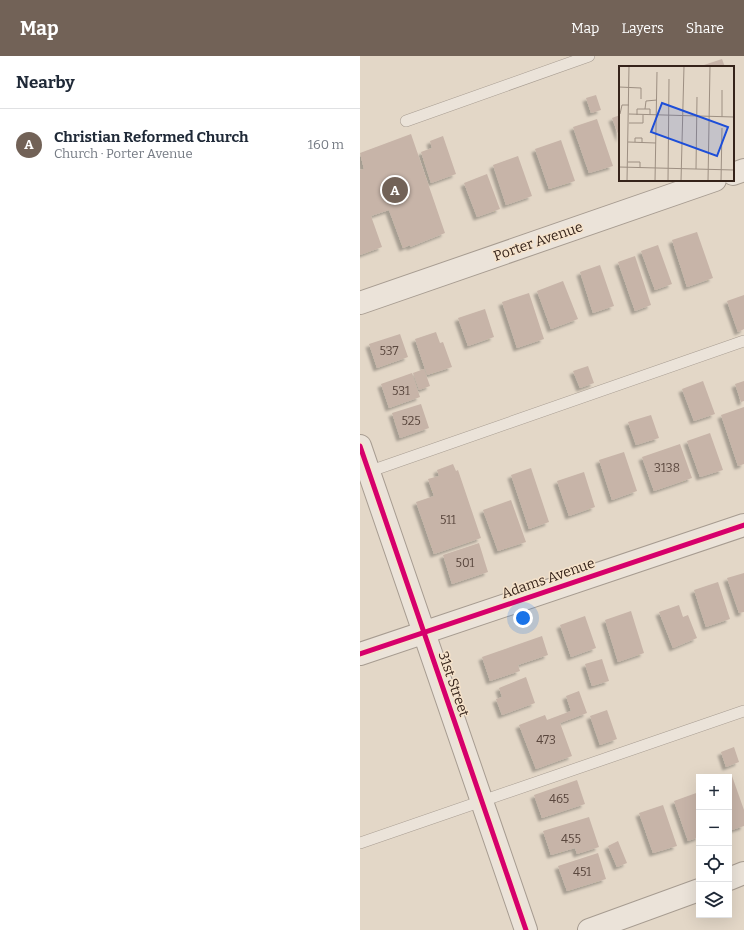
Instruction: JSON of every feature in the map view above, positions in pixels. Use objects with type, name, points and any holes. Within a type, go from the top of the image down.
[{"type":"street","points":[[734,174],[744,170]]},
{"type":"street","name":"Porter Avenue","points":[[360,303],[712,181]]},
{"type":"street","name":"31st Street","points":[[360,446],[364,473],[424,632],[526,930]]},
{"type":"street","name":"Adams Avenue","points":[[360,654],[744,525]]},
{"type":"street","points":[[732,878],[744,873]]},
{"type":"street","points":[[589,930],[696,891]]},
{"type":"lane","points":[[406,121],[589,56]]},
{"type":"lane","points":[[364,473],[744,340]]},
{"type":"lane","points":[[360,843],[744,711]]},
{"type":"building","points":[[722,59],[725,66],[701,66]]},
{"type":"building","points":[[596,95],[601,110],[591,113],[586,98]]},
{"type":"building","points":[[619,115],[619,136],[612,118]]},
{"type":"building","points":[[597,119],[613,166],[589,173],[573,127]]},
{"type":"building","points":[[411,134],[445,233],[410,247],[410,245],[403,248],[389,210],[371,216],[382,247],[360,255],[360,170],[364,169],[360,153]]},
{"type":"building","points":[[443,136],[456,174],[431,183],[421,152],[432,148],[430,141]]},
{"type":"building","points":[[561,140],[575,181],[549,189],[535,149]]},
{"type":"building","points":[[518,156],[532,196],[506,205],[493,165]]},
{"type":"building","points":[[487,174],[500,209],[477,217],[464,183]]},
{"type":"building","points":[[697,232],[713,278],[687,287],[672,240]]},
{"type":"building","points":[[658,245],[672,284],[655,290],[641,251]]},
{"type":"building","points":[[635,256],[651,305],[635,311],[618,262]]},
{"type":"building","points":[[600,265],[614,306],[593,313],[580,272]]},
{"type":"building","points":[[563,281],[578,319],[551,329],[537,291]]},
{"type":"building","points":[[529,293],[544,339],[517,348],[502,302]]},
{"type":"building","points":[[744,295],[744,329],[738,332],[727,301]]},
{"type":"building","points":[[485,309],[494,337],[468,346],[458,318]]},
{"type":"building","points":[[436,332],[440,343],[443,342],[452,367],[427,375],[415,339]]},
{"type":"building","points":[[400,334],[408,357],[377,368],[369,344]]},
{"type":"building","points":[[588,366],[594,383],[580,388],[573,371]]},
{"type":"building","points":[[424,369],[430,386],[419,390],[413,373]]},
{"type":"building","points":[[412,373],[420,397],[389,408],[381,384]]},
{"type":"building","points":[[703,381],[715,414],[694,421],[682,389]]},
{"type":"building","points":[[744,381],[744,401],[741,402],[735,384]]},
{"type":"building","points":[[421,404],[429,428],[400,438],[392,413]]},
{"type":"building","points":[[744,407],[744,464],[738,466],[721,415]]},
{"type":"building","points":[[651,415],[659,438],[636,445],[628,422]]},
{"type":"building","points":[[710,433],[723,470],[700,477],[687,441]]},
{"type":"building","points":[[680,444],[692,478],[654,491],[642,457]]},
{"type":"building","points":[[624,452],[637,491],[612,500],[599,460]]},
{"type":"building","points":[[453,464],[456,471],[458,470],[481,538],[434,554],[416,502],[434,496],[428,479],[439,476],[437,470]]},
{"type":"building","points":[[531,468],[549,522],[529,529],[511,475]]},
{"type":"building","points":[[584,472],[595,507],[569,516],[557,481]]},
{"type":"building","points":[[511,500],[526,542],[498,551],[483,510]]},
{"type":"building","points":[[479,543],[488,572],[452,584],[443,555]]},
{"type":"building","points":[[744,573],[744,612],[739,613],[727,578]]},
{"type":"building","points":[[718,582],[730,619],[706,627],[694,590]]},
{"type":"building","points":[[679,605],[683,617],[688,615],[697,638],[673,648],[659,612]]},
{"type":"building","points":[[631,611],[644,653],[618,662],[605,620]]},
{"type":"building","points":[[585,616],[596,648],[571,657],[560,625]]},
{"type":"building","points":[[542,636],[548,655],[518,665],[520,671],[490,681],[482,657]]},
{"type":"building","points":[[602,659],[609,681],[592,686],[585,664]]},
{"type":"building","points":[[526,677],[535,703],[502,715],[496,699],[502,697],[499,688]]},
{"type":"building","points":[[579,691],[587,713],[560,723],[572,756],[536,769],[519,725],[545,715],[547,720],[571,711],[566,696]]},
{"type":"building","points":[[607,710],[617,739],[600,745],[590,716]]},
{"type":"building","points":[[734,747],[739,762],[726,767],[721,752]]},
{"type":"building","points":[[732,776],[744,810],[744,826],[732,830]]},
{"type":"building","points":[[577,780],[585,804],[542,818],[534,795]]},
{"type":"building","points":[[696,793],[696,838],[688,841],[674,801]]},
{"type":"building","points":[[663,805],[677,846],[653,853],[639,813]]},
{"type":"building","points":[[589,817],[599,847],[577,854],[575,848],[551,855],[543,831]]},
{"type":"building","points":[[618,841],[627,863],[617,867],[608,846]]},
{"type":"building","points":[[598,853],[606,879],[567,891],[558,866]]},
{"type":"cycle path","points":[[360,446],[526,930]]},
{"type":"cycle path","points":[[360,654],[744,525]]},
{"type":"place","name":"Christian Reformed Church","points":[[395,190]]}]
